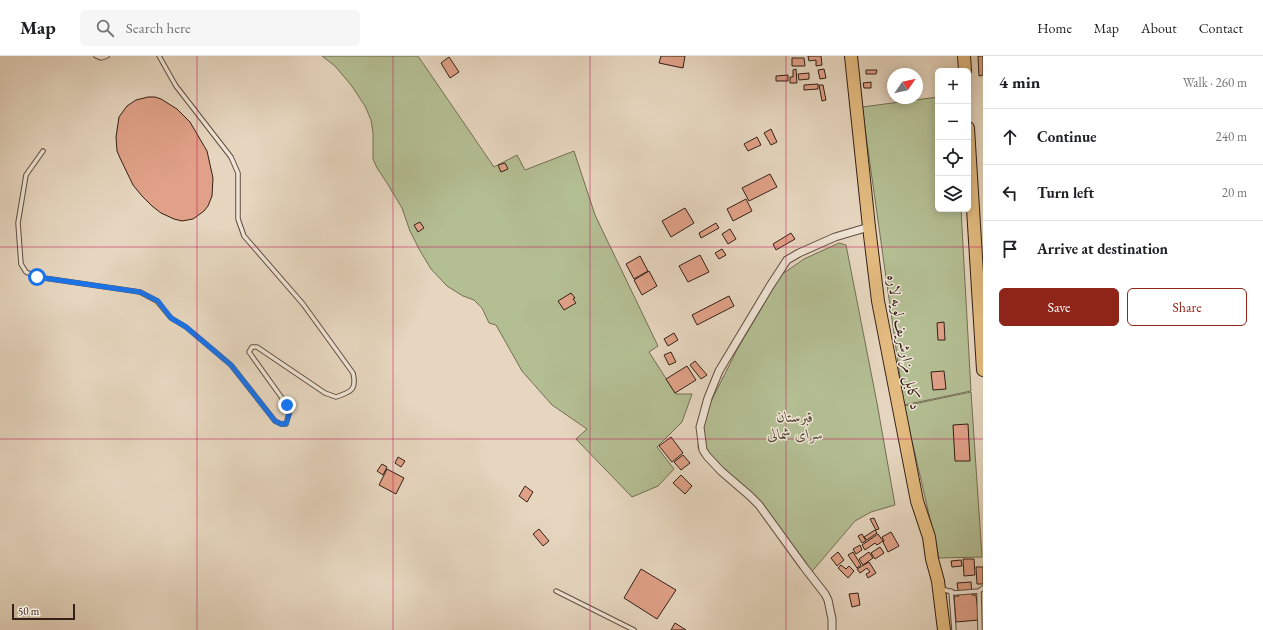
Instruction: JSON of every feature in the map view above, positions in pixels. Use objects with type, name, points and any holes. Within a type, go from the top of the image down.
[{"type":"highway","name":"د کابل مزارشریف لویه لاره","points":[[852,56],[878,301],[917,501],[929,537],[932,559],[945,590],[944,630]]},
{"type":"highway","points":[[964,56],[965,68]]},
{"type":"highway","points":[[969,140],[983,370]]},
{"type":"street","points":[[832,630],[832,619],[828,600],[825,594],[759,506],[707,456],[703,450],[700,427],[708,398],[718,371],[787,260],[799,252],[835,237],[869,227]]},
{"type":"lane","points":[[96,56],[101,58],[107,56]]},
{"type":"lane","points":[[43,152],[26,175],[18,223],[20,264],[26,272],[37,277],[140,292],[158,301],[171,318],[186,327],[231,365],[275,421],[281,424],[286,424],[289,414],[287,405],[249,352],[252,347],[258,347],[325,393],[336,397],[353,390],[355,383],[354,373],[303,304],[244,236],[238,219],[238,173],[231,157],[176,86],[159,56]]},
{"type":"lane","points":[[954,630],[945,590],[955,593],[979,591],[983,588]]},
{"type":"lane","points":[[556,591],[634,630]]},
{"type":"lane","points":[[979,591],[980,630]]},
{"type":"green space","points":[[322,56],[418,56],[494,167],[517,155],[525,170],[574,151],[595,215],[658,346],[649,352],[676,394],[692,394],[682,422],[657,447],[674,469],[658,486],[632,497],[576,439],[587,429],[552,405],[522,371],[496,325],[489,323],[482,308],[474,300],[463,296],[447,286],[431,269],[410,231],[402,208],[373,159],[373,133],[371,120],[365,106],[351,85],[335,66]]},
{"type":"green space","points":[[935,97],[935,212],[961,212],[971,391],[904,405],[862,107],[887,104],[923,104],[923,99]]},
{"type":"green space","name":"قبرستان سرای شمالی","points":[[839,243],[846,245],[877,403],[895,505],[871,512],[855,521],[809,575],[750,498],[718,471],[698,448],[699,425],[738,348],[781,275],[804,259]]},
{"type":"green space","points":[[971,392],[982,557],[939,558],[904,406]]},
{"type":"building","points":[[661,56],[685,56],[683,68],[659,63]]},
{"type":"building","points":[[808,56],[821,56],[822,65],[816,66],[816,60],[809,61]]},
{"type":"building","points":[[978,56],[983,56],[983,75],[979,76]]},
{"type":"building","points":[[449,57],[459,72],[450,78],[441,63]]},
{"type":"building","points":[[792,58],[804,58],[805,66],[792,66]]},
{"type":"building","points":[[796,69],[797,83],[790,83],[790,77],[793,77],[793,70]]},
{"type":"building","points":[[824,69],[826,78],[820,79],[818,70]]},
{"type":"building","points":[[866,70],[877,70],[876,74],[866,74]]},
{"type":"building","points":[[809,73],[809,79],[799,80],[798,74]]},
{"type":"building","points":[[788,75],[788,81],[776,81],[776,76]]},
{"type":"building","points":[[871,82],[871,88],[864,88],[863,83]]},
{"type":"building","points":[[818,84],[818,89],[804,90],[804,85]]},
{"type":"building","points":[[819,85],[823,85],[826,100],[822,101]]},
{"type":"building","points":[[148,97],[161,99],[177,109],[190,122],[207,151],[213,178],[212,196],[204,211],[193,219],[182,221],[174,219],[161,213],[152,206],[133,185],[117,151],[116,137],[119,117],[127,106],[136,100]]},
{"type":"building","points":[[771,129],[777,142],[771,145],[764,133]]},
{"type":"building","points":[[757,137],[761,145],[748,151],[744,144]]},
{"type":"building","points":[[505,163],[508,169],[501,172],[498,165]]},
{"type":"building","points":[[770,174],[777,187],[749,201],[742,188]]},
{"type":"building","points":[[746,199],[752,211],[733,221],[727,209]]},
{"type":"building","points":[[685,208],[694,223],[671,237],[662,221]]},
{"type":"building","points":[[420,222],[424,228],[418,232],[414,225]]},
{"type":"building","points":[[716,223],[719,228],[701,238],[699,233]]},
{"type":"building","points":[[730,229],[736,239],[728,244],[722,234]]},
{"type":"building","points":[[791,233],[795,239],[776,250],[773,244]]},
{"type":"building","points":[[722,249],[726,255],[719,259],[715,253]]},
{"type":"building","points":[[700,255],[709,272],[688,282],[679,266]]},
{"type":"building","points":[[640,256],[648,271],[634,279],[626,264]]},
{"type":"building","points":[[649,271],[657,286],[642,295],[634,280]]},
{"type":"building","points":[[571,293],[575,298],[573,299],[576,303],[564,310],[558,301]]},
{"type":"building","points":[[729,296],[734,306],[697,325],[692,315]]},
{"type":"building","points":[[944,322],[945,340],[938,340],[937,323]]},
{"type":"building","points":[[674,333],[678,340],[668,346],[664,339]]},
{"type":"building","points":[[671,352],[676,362],[669,365],[664,355]]},
{"type":"building","points":[[695,361],[707,375],[701,379],[690,365]]},
{"type":"building","points":[[687,366],[696,380],[675,393],[666,379]]},
{"type":"building","points":[[944,371],[946,389],[933,390],[931,372]]},
{"type":"building","points":[[968,424],[970,461],[955,461],[953,425]]},
{"type":"building","points":[[671,437],[683,453],[672,462],[659,446]]},
{"type":"building","points":[[683,455],[690,463],[681,470],[674,462]]},
{"type":"building","points":[[398,457],[405,461],[401,467],[395,463]]},
{"type":"building","points":[[382,464],[387,467],[383,475],[377,471]]},
{"type":"building","points":[[387,469],[404,478],[396,494],[379,485]]},
{"type":"building","points":[[681,475],[692,486],[685,494],[673,483]]},
{"type":"building","points":[[525,486],[533,492],[527,502],[519,496]]},
{"type":"building","points":[[874,518],[879,529],[876,530],[870,519]]},
{"type":"building","points":[[539,529],[549,541],[543,546],[533,534]]},
{"type":"building","points":[[875,530],[877,533],[867,540],[864,537]]},
{"type":"building","points":[[891,532],[899,546],[888,552],[882,537]]},
{"type":"building","points":[[862,534],[866,541],[862,543],[858,536]]},
{"type":"building","points":[[878,534],[883,541],[877,545],[875,543],[865,550],[862,545]]},
{"type":"building","points":[[860,545],[862,550],[856,554],[853,549]]},
{"type":"building","points":[[880,547],[884,553],[875,559],[871,553]]},
{"type":"building","points":[[838,552],[844,560],[837,566],[831,558]]},
{"type":"building","points":[[853,552],[861,565],[857,568],[848,555]]},
{"type":"building","points":[[869,552],[873,558],[863,565],[859,559]]},
{"type":"building","points":[[963,559],[974,559],[975,575],[964,576]]},
{"type":"building","points":[[961,560],[962,566],[952,567],[951,561]]},
{"type":"building","points":[[869,562],[876,573],[868,578],[866,574],[870,572],[867,568],[860,573],[857,569]]},
{"type":"building","points":[[841,565],[846,569],[849,566],[854,571],[848,578],[838,568]]},
{"type":"building","points":[[976,567],[983,567],[983,584],[977,584]]},
{"type":"building","points":[[641,569],[676,590],[657,619],[624,598]]},
{"type":"building","points":[[971,582],[972,595],[976,595],[979,620],[956,622],[954,596],[959,596],[957,583]]},
{"type":"building","points":[[858,593],[860,605],[852,607],[849,594]]},
{"type":"building","points":[[675,623],[686,630],[671,630]]},
{"type":"route","points":[[37,277],[140,292],[158,301],[171,318],[186,327],[231,365],[275,421],[281,424],[286,424],[289,414],[287,405]]}]
